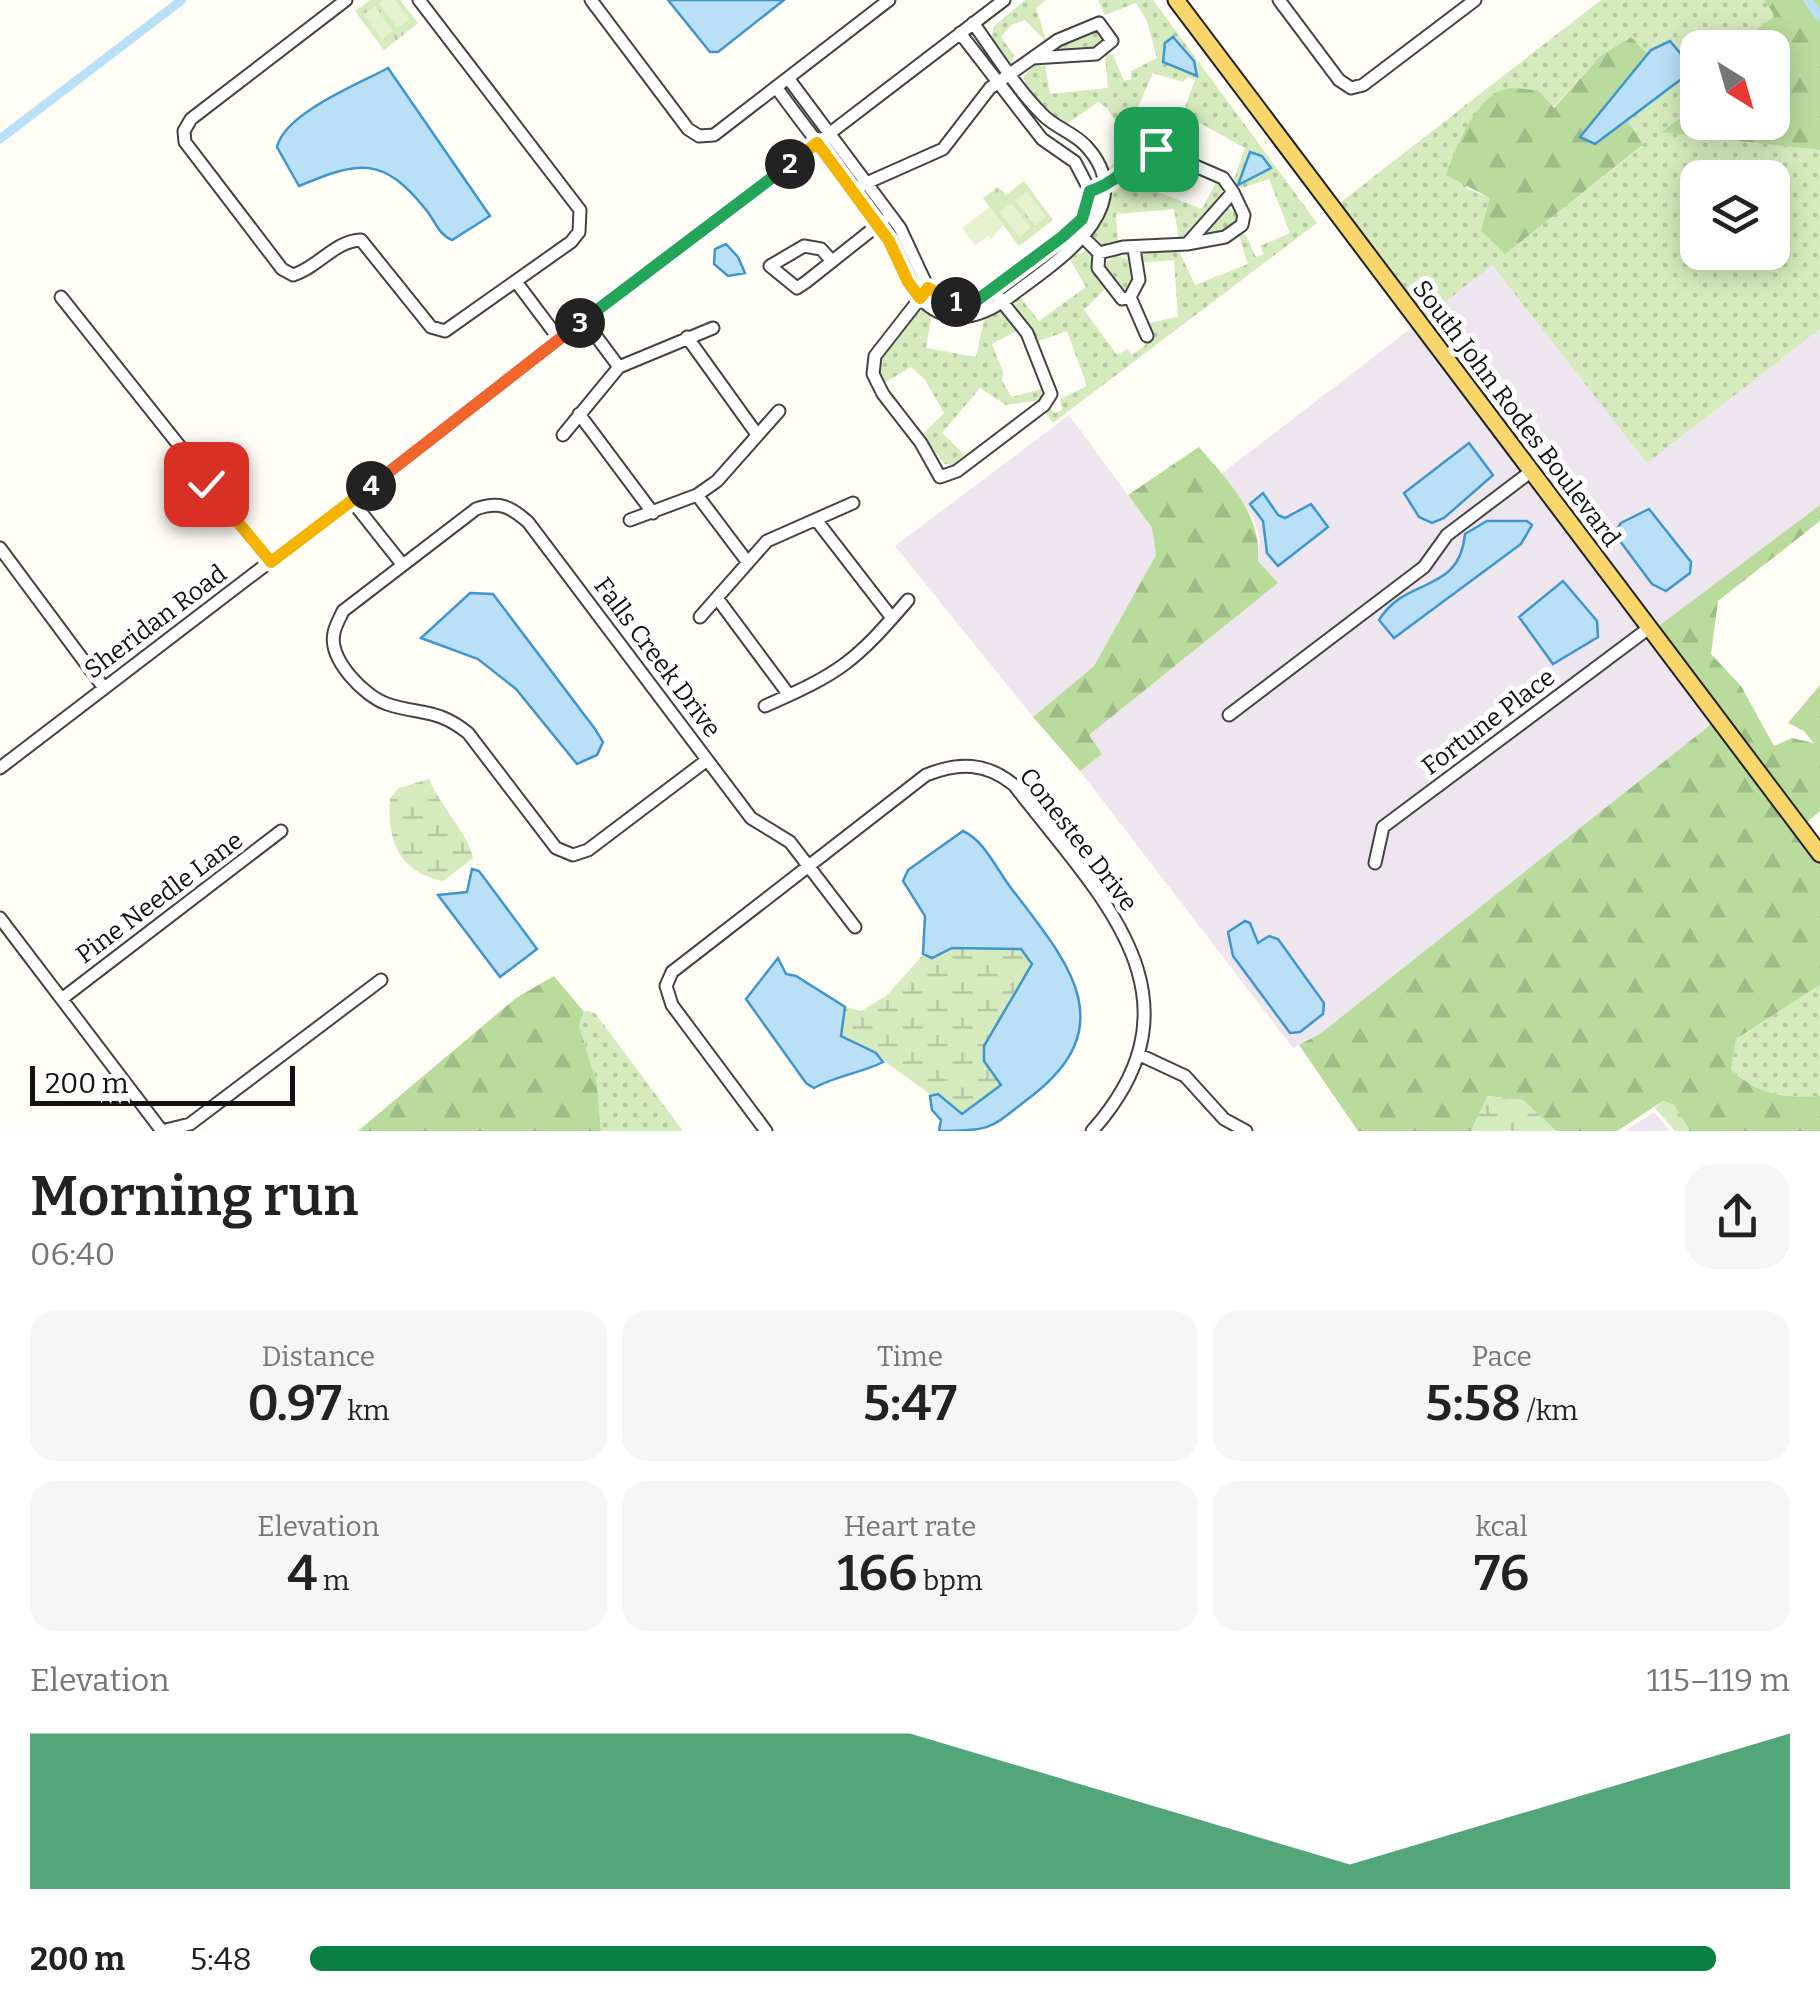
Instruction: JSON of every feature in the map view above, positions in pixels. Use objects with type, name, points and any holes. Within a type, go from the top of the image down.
[{"type":"main road","name":"South John Rodes Boulevard","points":[[1176,0],[1820,854]]},
{"type":"street","points":[[346,0],[191,118],[184,130],[185,142],[282,270],[293,275],[306,271],[346,240],[361,240],[432,326],[445,332],[571,242],[579,232],[580,210],[419,0]]},
{"type":"street","points":[[591,0],[688,128],[699,136],[714,134],[889,0]]},
{"type":"street","name":"Sheridan Road","points":[[1,766],[1004,0]]},
{"type":"street","points":[[1279,0],[1340,80],[1351,88],[1363,85],[1475,0]]},
{"type":"street","points":[[776,87],[878,225],[935,311],[962,317],[1003,302],[1084,238],[1102,205],[1093,157],[1039,112],[973,23]]},
{"type":"street","points":[[853,192],[943,149],[982,96],[1033,58],[1093,24],[1104,26],[1112,41],[1096,54],[1033,58]]},
{"type":"street","points":[[960,33],[1032,127],[1076,162],[1096,189]]},
{"type":"street","points":[[788,78],[890,215],[924,293],[949,302],[976,301],[994,290],[1074,227],[1096,189],[1122,177],[1149,150],[1156,149],[1223,178],[1244,215],[1242,225],[1225,237],[1099,253]]},
{"type":"street","points":[[1052,145],[1061,129]]},
{"type":"street","points":[[1187,244],[1234,192]]},
{"type":"street","points":[[832,261],[821,249],[804,246],[770,266],[797,288],[832,261],[878,225],[890,215]]},
{"type":"street","points":[[1074,227],[1099,253],[1098,268],[1122,299],[1130,297],[1139,280],[1134,249]]},
{"type":"street","points":[[517,283],[560,339]]},
{"type":"street","points":[[924,293],[875,356],[873,374],[883,394],[922,442],[940,478],[956,472],[1044,406],[1050,394],[1027,333],[994,290]]},
{"type":"street","points":[[1130,297],[1147,336]]},
{"type":"street","points":[[61,298],[271,562]]},
{"type":"street","points":[[584,320],[619,367]]},
{"type":"street","points":[[562,435],[619,367],[713,328]]},
{"type":"street","points":[[687,337],[756,434]]},
{"type":"street","points":[[630,520],[697,496],[717,480],[779,410]]},
{"type":"street","points":[[579,414],[653,513]]},
{"type":"street","points":[[1230,715],[1424,567],[1447,534],[1529,473]]},
{"type":"street","points":[[697,496],[746,560]]},
{"type":"street","points":[[352,501],[402,564],[343,611],[333,635],[336,656],[366,693],[388,705],[427,710],[450,718],[468,732],[556,848],[573,855],[588,850],[707,760]]},
{"type":"street","points":[[700,617],[746,560],[767,541],[818,522],[853,502]]},
{"type":"street","name":"Falls Creek Drive","points":[[402,564],[476,509],[492,504],[511,506],[528,522],[750,818],[790,842],[855,927]]},
{"type":"street","points":[[818,522],[892,618]]},
{"type":"street","points":[[0,548],[104,688]]},
{"type":"street","points":[[718,598],[789,695]]},
{"type":"street","points":[[765,706],[842,670],[908,600]]},
{"type":"street","name":"Fortune Place","points":[[1374,863],[1384,827],[1649,628]]},
{"type":"street","name":"Conestee Drive","points":[[766,1131],[672,1006],[666,986],[672,972],[926,776],[969,764],[998,772],[1025,800],[1113,915],[1134,950],[1142,982],[1140,1056],[1119,1101],[1092,1131]]},
{"type":"street","name":"Pine Needle Lane","points":[[63,998],[282,831]]},
{"type":"street","points":[[0,918],[162,1130],[190,1124],[381,980]]},
{"type":"street","points":[[1140,1056],[1185,1076],[1224,1119],[1246,1131]]},
{"type":"shaded area","points":[[1491,264],[1647,462],[1820,329],[1820,505],[1661,625],[1661,636],[1421,321]],"holes":[[[1657,517],[1691,562],[1652,584],[1614,533]]]},
{"type":"shaded area","points":[[1414,326],[1715,722],[1321,1033],[1293,1048],[1080,771],[1101,754],[1088,736],[1143,689],[1258,561],[1260,538],[1253,517],[1221,474]],"holes":[[[1469,443],[1493,476],[1444,518]],[[1299,507],[1267,553],[1263,521],[1278,515],[1285,519]],[[1520,520],[1450,599],[1395,638],[1422,583],[1440,581],[1461,562],[1465,534],[1487,521]],[[1597,621],[1598,637],[1553,664]],[[1250,923],[1258,943],[1279,945],[1283,952],[1290,1033],[1233,956],[1228,933]]]},
{"type":"shaded area","points":[[1069,415],[1152,528],[1156,555],[1094,666],[1033,717],[895,546]]},
{"type":"shaded area","points":[[1654,1112],[1670,1131],[1625,1131]]},
{"type":"green space","points":[[370,0],[400,0],[418,23],[384,50],[355,11]]},
{"type":"green space","points":[[395,0],[409,19],[397,28],[379,3]]},
{"type":"green space","points":[[1025,0],[1046,0],[1036,8],[1047,43],[1025,20],[1011,25],[1001,37],[1014,55],[1011,66],[992,41],[993,27]]},
{"type":"green space","points":[[1098,0],[1153,0],[1317,223],[1053,423],[1044,410],[1062,410],[1060,399],[1087,386],[1067,331],[1036,342],[1014,304],[1019,296],[1039,321],[1086,287],[1069,258],[1086,251],[1094,255],[1107,287],[1084,310],[1117,355],[1127,349],[1132,355],[1155,338],[1148,323],[1178,317],[1174,260],[1140,263],[1141,254],[1178,249],[1195,285],[1248,264],[1238,233],[1246,235],[1256,257],[1264,254],[1260,246],[1290,233],[1269,179],[1242,188],[1233,183],[1245,148],[1198,122],[1180,150],[1171,145],[1195,80],[1188,77],[1183,82],[1153,73],[1130,125],[1159,144],[1141,152],[1110,178],[1104,172],[1132,149],[1107,108],[1098,102],[1064,126],[1041,108],[1023,78],[1034,65],[1045,66],[1050,94],[1108,88],[1105,53],[1113,55],[1124,81],[1131,79],[1131,71],[1157,58],[1147,21],[1136,3],[1105,15]]},
{"type":"green space","points":[[1601,0],[1764,0],[1776,16],[1757,30],[1680,30],[1680,74],[1651,50],[1648,54],[1631,37],[1600,56],[1553,108],[1538,90],[1504,89],[1483,105],[1466,189],[1491,198],[1505,253],[1643,146],[1627,120],[1680,80],[1680,118],[1662,131],[1680,133],[1680,140],[1737,140],[1820,150],[1820,329],[1647,463],[1492,265],[1421,321],[1336,206]]},
{"type":"green space","points":[[1764,0],[1820,0],[1820,150],[1732,140],[1790,140],[1790,30],[1756,30],[1775,16]]},
{"type":"green space","points":[[375,6],[393,31],[382,39],[363,15]]},
{"type":"green space","points":[[1095,28],[1105,36],[1105,43],[1095,49],[1060,49],[1061,43]]},
{"type":"green space","points":[[1631,37],[1648,54],[1580,136],[1596,144],[1627,120],[1643,145],[1505,254],[1481,231],[1490,198],[1446,175],[1475,113],[1494,94],[1517,88],[1538,90],[1554,108],[1600,56]]},
{"type":"green space","points":[[1680,118],[1680,134],[1661,132]]},
{"type":"green space","points":[[1150,154],[1157,154],[1147,178],[1158,192],[1202,209],[1217,180],[1223,185],[1221,199],[1185,241],[1179,240],[1174,209],[1116,214],[1118,247],[1102,251],[1092,238],[1103,218],[1109,191]]},
{"type":"green space","points":[[1024,181],[1053,220],[1019,246],[983,198],[998,187],[1006,195]]},
{"type":"green space","points":[[1027,192],[1046,217],[1035,226],[1015,200]]},
{"type":"green space","points":[[1011,203],[1031,228],[1019,237],[1000,212]]},
{"type":"green space","points":[[990,207],[1004,225],[991,239],[988,236],[975,245],[962,228]]},
{"type":"green space","points":[[1227,207],[1239,215],[1235,225],[1222,234],[1206,236],[1205,230]]},
{"type":"green space","points":[[1070,237],[1075,239],[1008,295],[1000,295],[1001,289]]},
{"type":"green space","points":[[1117,256],[1128,259],[1136,275],[1124,290],[1106,271],[1107,261]]},
{"type":"green space","points":[[920,305],[932,314],[926,348],[976,357],[985,316],[1002,311],[1018,330],[992,344],[1003,372],[1002,381],[1012,397],[1044,388],[1041,400],[1006,405],[980,388],[942,433],[965,455],[953,465],[945,464],[922,435],[944,413],[925,380],[911,367],[884,383],[877,370],[881,356]]},
{"type":"green space","points":[[1199,447],[1241,499],[1255,528],[1258,561],[1278,583],[1089,735],[1102,754],[1080,771],[1033,717],[1094,666],[1156,555],[1152,528],[1128,495]]},
{"type":"green space","points":[[1820,505],[1820,521],[1718,601],[1711,654],[1741,686],[1774,746],[1792,738],[1814,743],[1804,731],[1788,723],[1820,685],[1820,811],[1804,825],[1661,636],[1660,625]]},
{"type":"green space","points":[[1713,718],[1820,862],[1820,985],[1736,1039],[1731,1070],[1772,1093],[1820,1096],[1820,1131],[1690,1131],[1674,1105],[1663,1101],[1617,1131],[1556,1131],[1523,1100],[1488,1096],[1471,1131],[1358,1131],[1299,1045],[1321,1033],[1714,722]]},
{"type":"green space","points":[[429,779],[466,839],[473,858],[443,881],[428,877],[406,862],[398,852],[391,827],[390,798],[399,788]]},
{"type":"green space","points":[[952,948],[1021,949],[1032,964],[984,1046],[990,1072],[1001,1084],[961,1115],[841,1036],[845,1007],[861,1011],[886,996],[924,954],[932,958]]},
{"type":"green space","points":[[554,976],[584,1012],[579,1025],[597,1084],[601,1131],[358,1131],[516,998]]},
{"type":"green space","points":[[1820,985],[1820,1096],[1772,1093],[1731,1070],[1736,1039]]},
{"type":"green space","points":[[585,1011],[595,1013],[683,1131],[601,1131],[597,1084],[579,1025]]},
{"type":"green space","points":[[1488,1096],[1523,1100],[1556,1131],[1471,1131]]},
{"type":"green space","points":[[1662,1101],[1674,1105],[1690,1131],[1675,1131],[1655,1108]]},
{"type":"water","points":[[668,0],[784,0],[718,52],[710,52]]},
{"type":"water","points":[[1173,37],[1194,61],[1197,76],[1163,62],[1165,43]]},
{"type":"water","points":[[1670,41],[1680,53],[1680,80],[1595,144],[1580,137],[1651,50]]},
{"type":"water","points":[[388,68],[490,216],[452,240],[440,231],[411,193],[383,172],[354,168],[299,186],[277,147],[293,123],[307,112]]},
{"type":"water","points":[[1250,152],[1262,156],[1271,168],[1238,185]]},
{"type":"water","points":[[726,244],[745,273],[728,276],[714,264],[715,249]]},
{"type":"water","points":[[1469,443],[1493,475],[1444,518],[1432,523],[1419,517],[1404,493]]},
{"type":"water","points":[[1263,493],[1278,515],[1285,518],[1311,504],[1328,527],[1278,566],[1267,553],[1263,521],[1250,504]]},
{"type":"water","points":[[1649,509],[1691,562],[1690,573],[1666,591],[1652,584],[1614,533],[1621,523]]},
{"type":"water","points":[[1487,521],[1527,521],[1532,525],[1521,544],[1394,638],[1379,620],[1390,606],[1443,576],[1461,553],[1465,534]]},
{"type":"water","points":[[1563,581],[1597,621],[1598,637],[1553,664],[1519,617]]},
{"type":"water","points":[[470,593],[493,594],[595,729],[603,742],[597,755],[577,764],[516,689],[478,659],[421,638]]},
{"type":"water","points":[[963,831],[984,848],[1066,965],[1080,1016],[1076,1042],[1061,1068],[1033,1095],[991,1125],[939,1131],[941,1120],[932,1110],[930,1096],[938,1094],[962,1114],[1001,1085],[984,1061],[984,1046],[1032,964],[1021,949],[952,948],[932,958],[923,954],[925,916],[903,881],[908,870]]},
{"type":"water","points":[[472,869],[479,871],[537,949],[500,977],[438,895],[467,892]]},
{"type":"water","points":[[1245,921],[1250,923],[1258,943],[1269,936],[1278,939],[1324,1003],[1323,1014],[1300,1032],[1290,1033],[1233,956],[1228,932]]},
{"type":"water","points":[[778,958],[786,974],[796,976],[845,1007],[841,1036],[876,1053],[883,1062],[814,1088],[806,1083],[746,999]]},
{"type":"waterway","points":[[0,139],[182,0]]},
{"type":"waterway","points":[[1808,0],[1820,17]]},
{"type":"route","points":[[206,484],[271,562],[817,143],[889,241],[902,272],[920,298],[928,288],[949,302],[976,301],[994,290],[1082,219],[1090,191],[1122,177],[1149,150],[1156,149]]}]
